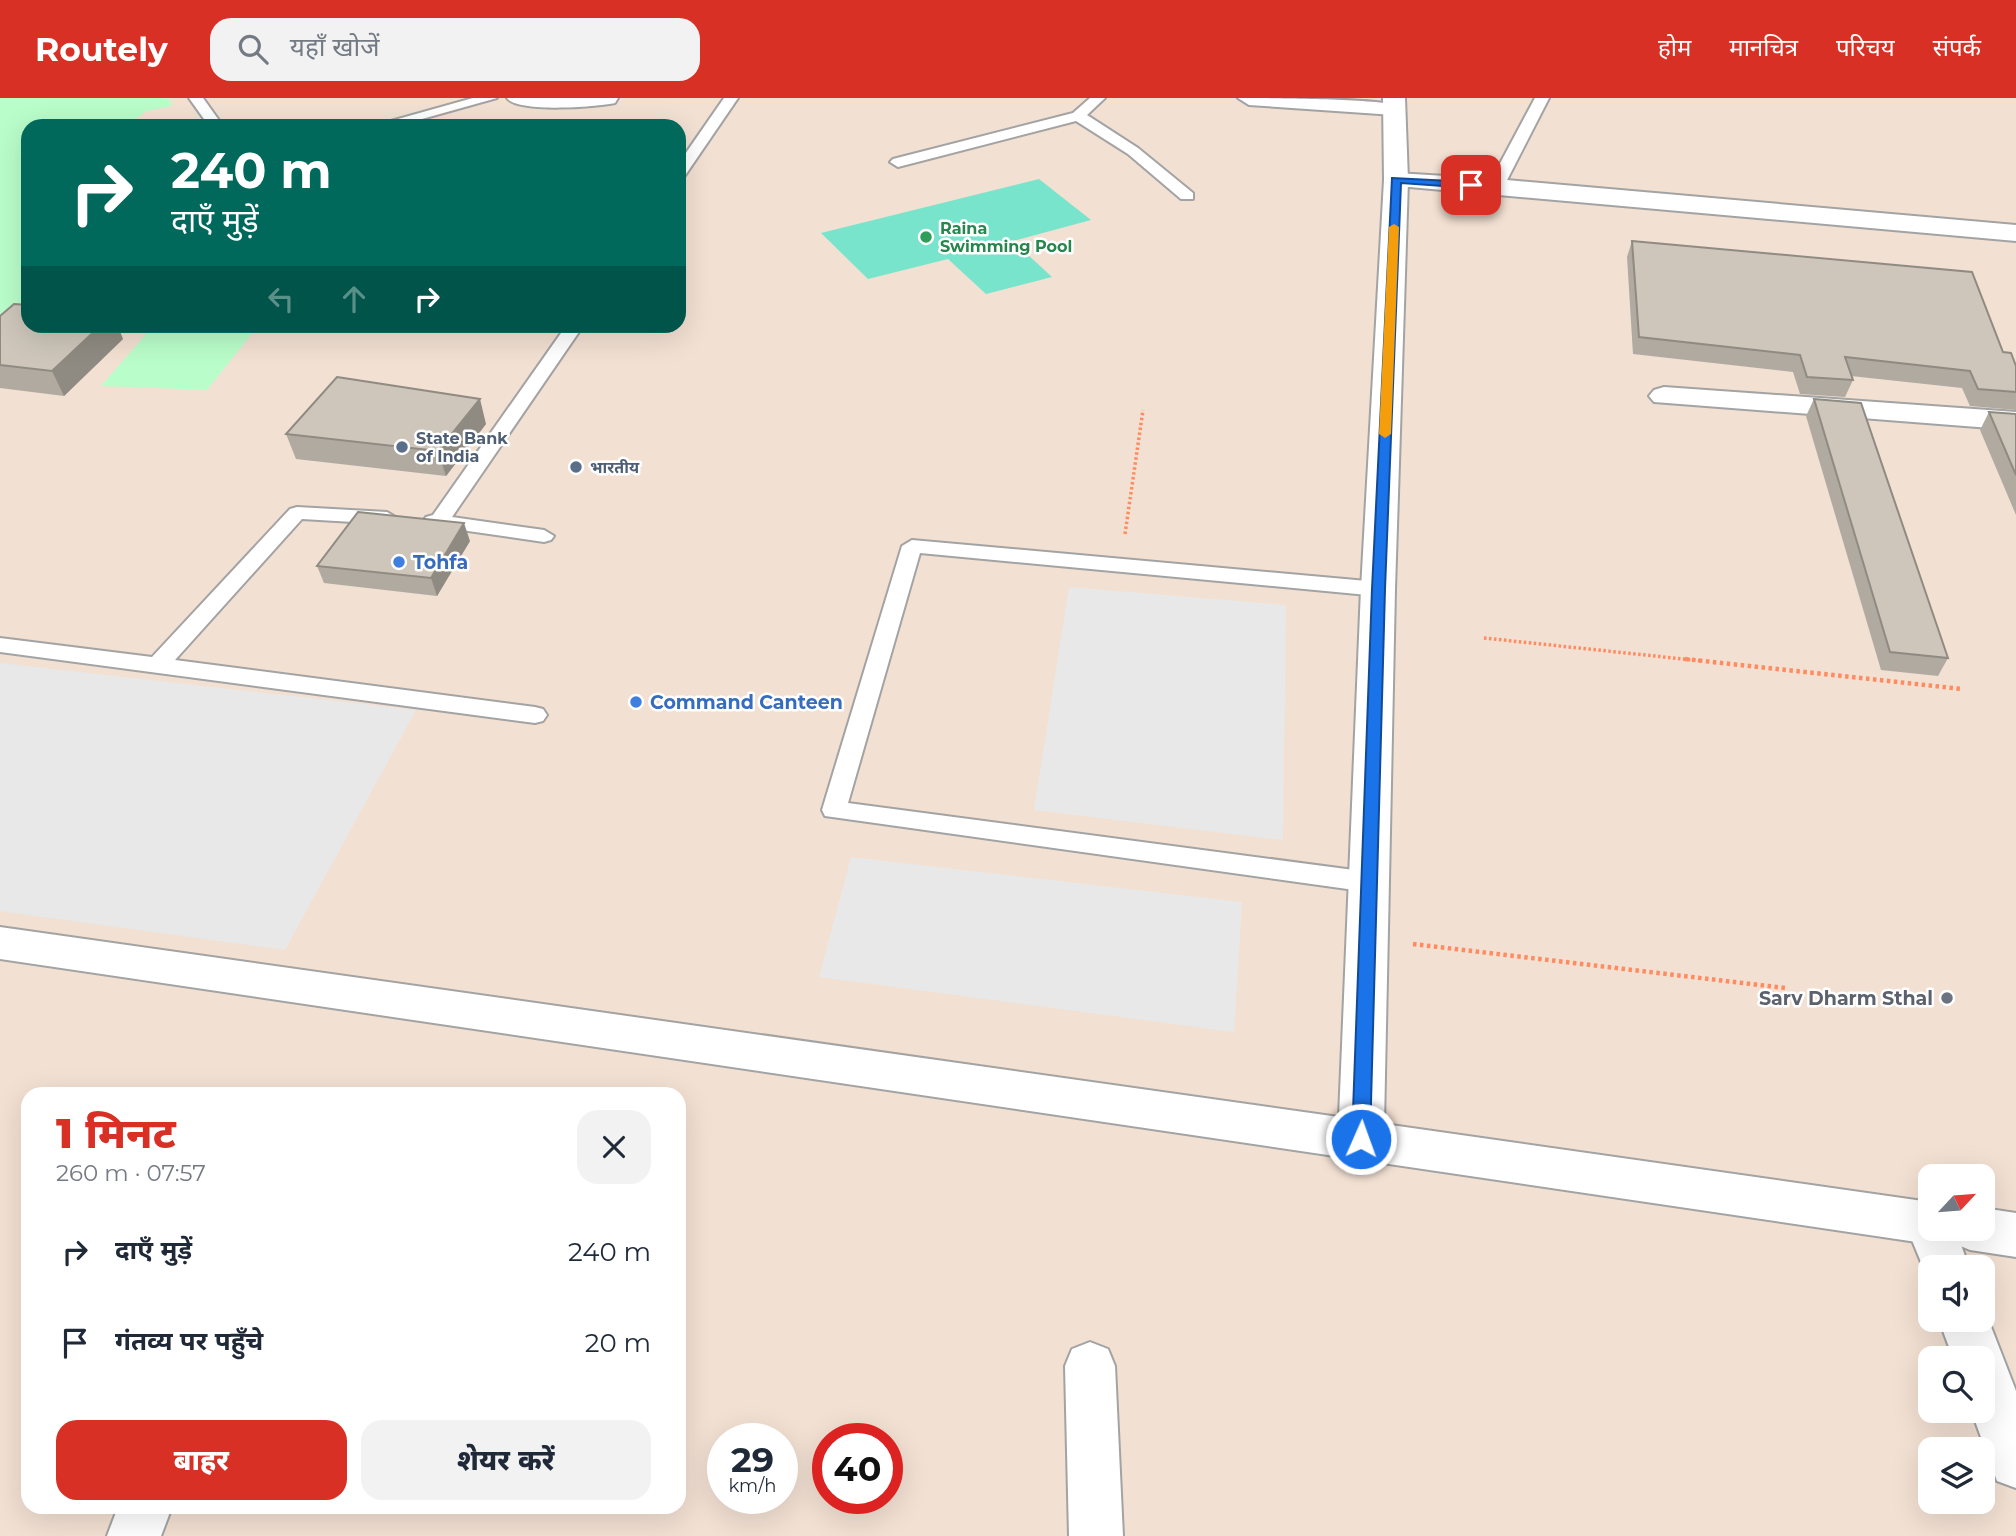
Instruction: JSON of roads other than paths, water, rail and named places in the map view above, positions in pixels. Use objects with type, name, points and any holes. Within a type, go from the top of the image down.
[{"type":"street","points":[[518,98],[587,101],[607,98]]},
{"type":"street","points":[[1249,98],[1394,103],[1396,180],[1378,589],[1361,1139]]},
{"type":"street","points":[[1396,180],[1496,186],[2013,238]]},
{"type":"street","points":[[1664,396],[2016,421]]},
{"type":"street","points":[[0,943],[1361,1139],[1918,1223]]},
{"type":"street","points":[[1995,1233],[2016,1235]]},
{"type":"street","points":[[1090,1366],[1096,1536]]},
{"type":"street","points":[[1995,1404],[2016,1462]]},
{"type":"street","points":[[134,1536],[142,1514]]},
{"type":"lane","points":[[196,98],[211,119]]},
{"type":"lane","points":[[408,119],[490,98]]},
{"type":"lane","points":[[686,164],[731,98]]},
{"type":"lane","points":[[898,162],[1078,117],[1098,98]]},
{"type":"lane","points":[[1496,186],[1542,98]]},
{"type":"lane","points":[[1078,117],[1133,151],[1186,196]]},
{"type":"lane","points":[[439,521],[569,333]]},
{"type":"lane","points":[[157,666],[298,513],[439,521],[544,536]]},
{"type":"lane","points":[[1369,882],[834,810],[912,546],[1378,589]]},
{"type":"lane","points":[[0,645],[535,715]]},
{"type":"place","name":"Raina Swimming Pool","points":[[926,237]]},
{"type":"place","name":"State Bank of India","points":[[402,447]]},
{"type":"place","name":"भारतीय","points":[[576,467]]},
{"type":"place","name":"Tohfa","points":[[399,562]]},
{"type":"place","name":"Command Canteen","points":[[636,702]]},
{"type":"place","name":"Sarv Dharm Sthal","points":[[1947,998]]}]
